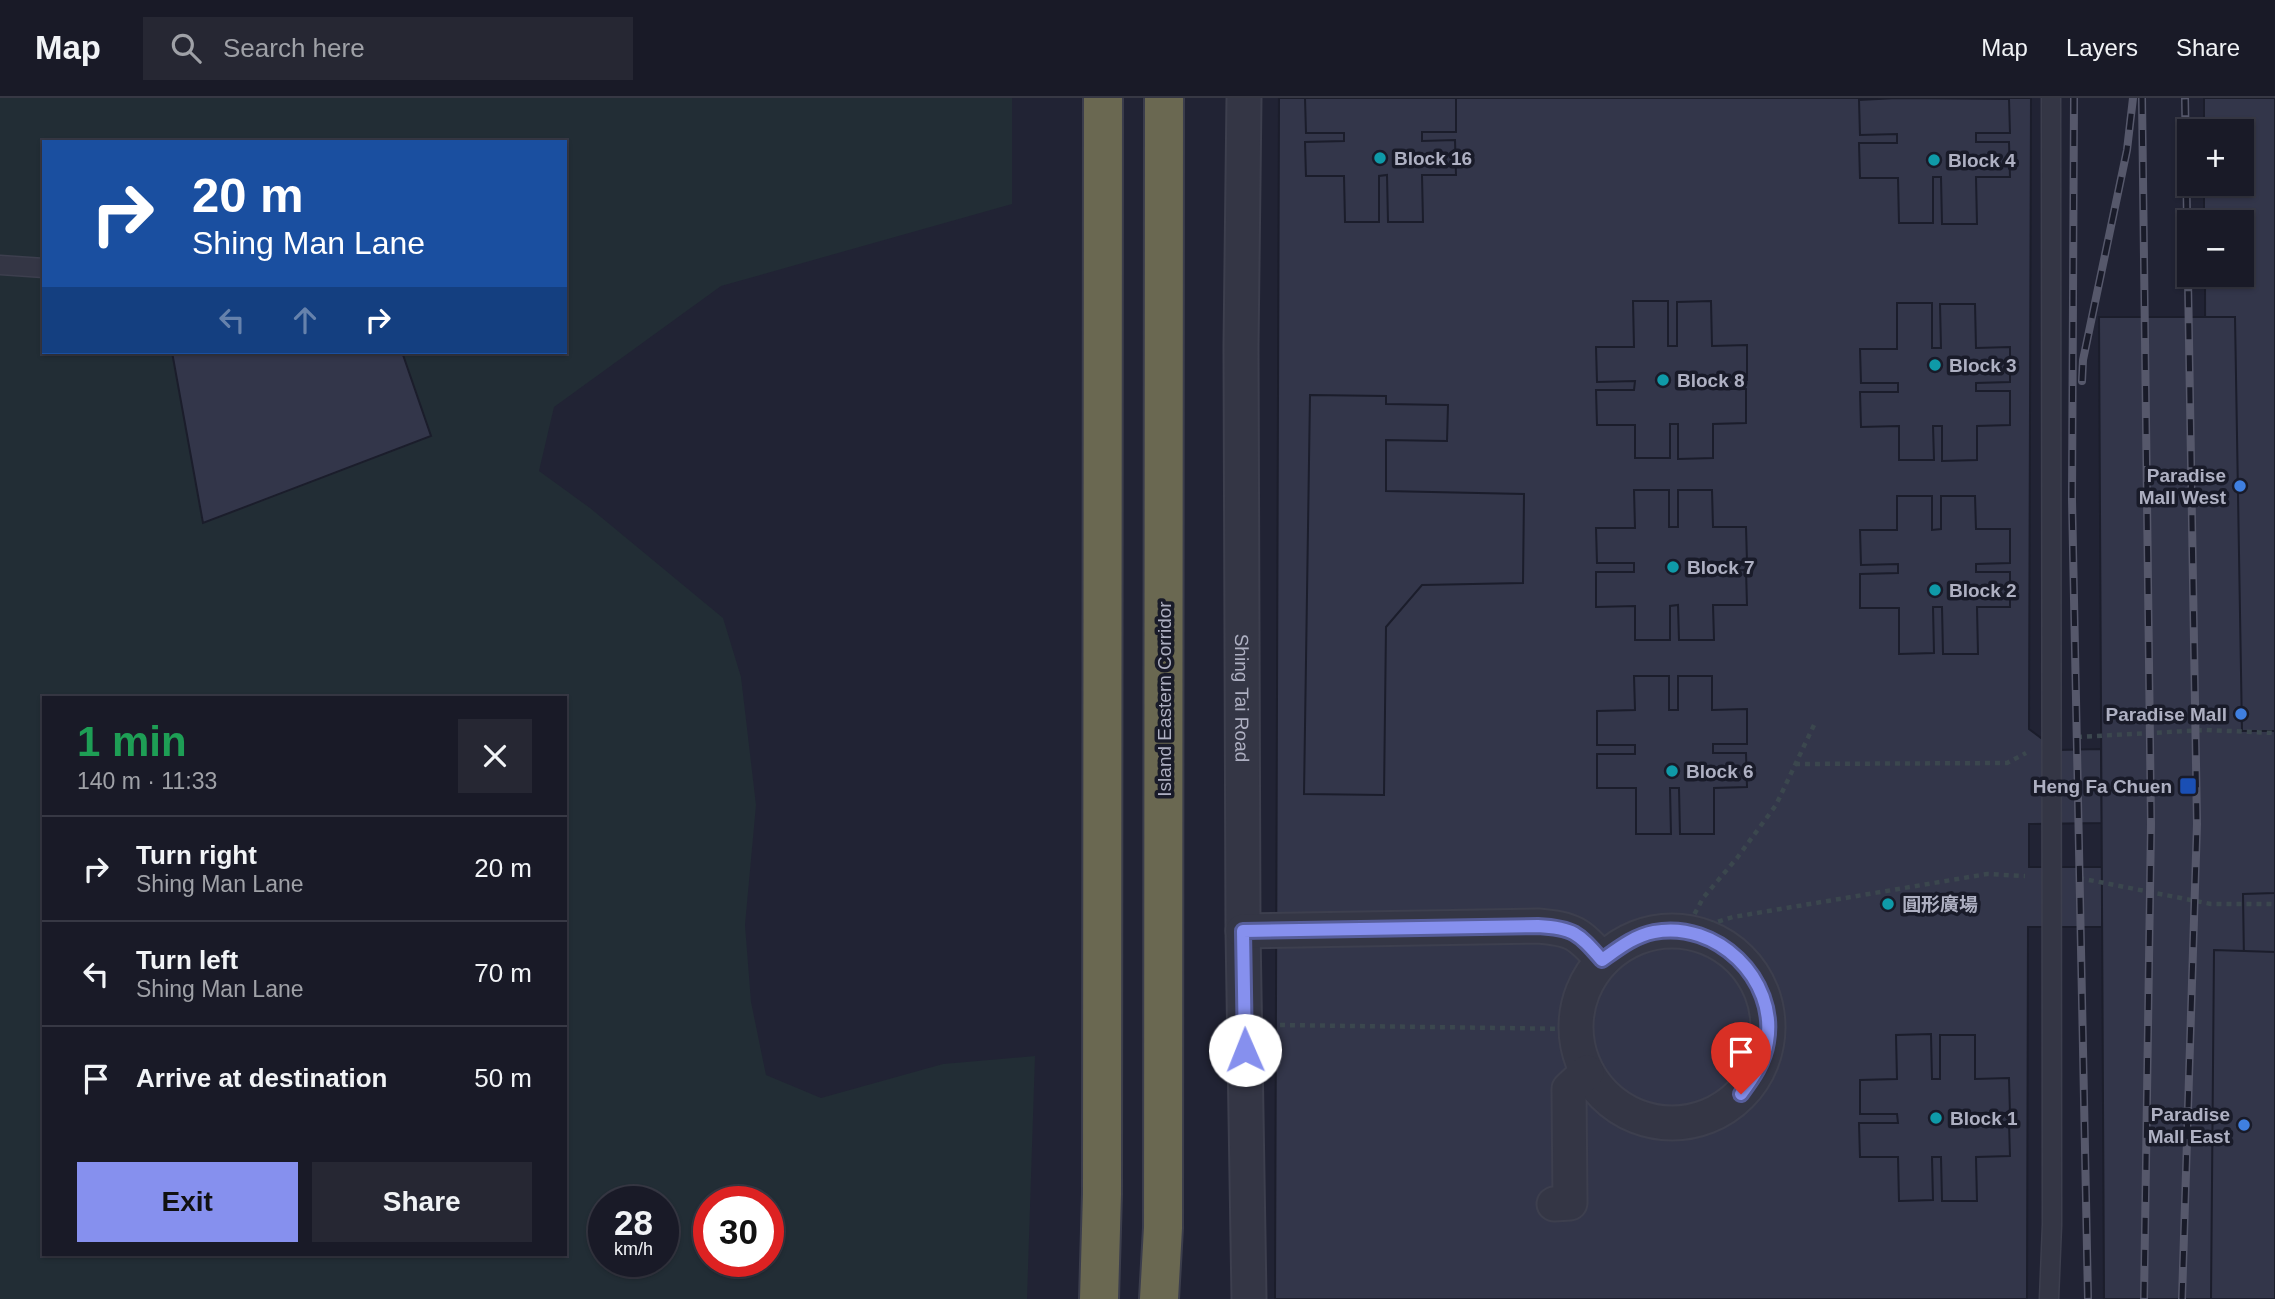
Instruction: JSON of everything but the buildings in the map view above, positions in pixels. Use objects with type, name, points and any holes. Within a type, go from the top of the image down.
[{"type":"highway","points":[[1099,1299],[1102,1194],[1103,98]]},
{"type":"highway","name":"Island Eastern Corridor","points":[[1159,1299],[1163,1228],[1164,98]]},
{"type":"street","name":"Shing Tai Road","points":[[1244,98],[1241,332],[1243,931],[1249,1299]]},
{"type":"street","points":[[1243,931],[1538,926],[1561,928],[1580,935],[1602,960]]},
{"type":"street","points":[[1655,932],[1685,932],[1714,941],[1739,958],[1757,982],[1767,1010],[1767,1041],[1759,1069],[1741,1094],[1717,1112],[1689,1122],[1659,1122],[1630,1113],[1605,1096],[1587,1072],[1579,1051],[1576,1028],[1578,1004],[1587,980],[1602,960],[1627,942],[1655,932]]},
{"type":"street","points":[[1554,1205],[1570,1203],[1569,1089],[1587,1072]]},
{"type":"lane","points":[[2049,1299],[2052,1225],[2050,98]]},
{"type":"lane","points":[[0,265],[42,268]]},
{"type":"path","points":[[1685,932],[1703,898],[1776,805],[1814,725]]},
{"type":"path","points":[[2067,738],[2206,730],[2275,733]]},
{"type":"path","points":[[1795,764],[2007,763],[2030,751]]},
{"type":"path","points":[[1685,932],[1732,917],[1987,874],[2026,876]]},
{"type":"path","points":[[2066,878],[2079,878],[2211,904],[2275,904]]},
{"type":"path","points":[[1244,1025],[1576,1028]]},
{"type":"shaded area","points":[[0,98],[1012,98],[1012,204],[721,286],[554,407],[539,471],[590,508],[723,618],[741,677],[756,805],[745,925],[751,1002],[766,1075],[821,1098],[943,1064],[1035,1056],[1027,1299],[0,1299]]},
{"type":"railway","points":[[2074,98],[2072,499],[2088,1299]]},
{"type":"railway","points":[[2082,381],[2083,360],[2127,150],[2133,98]]},
{"type":"railway","points":[[2142,98],[2151,824],[2144,1299]]},
{"type":"railway","points":[[2182,1299],[2197,824],[2185,98]]},
{"type":"place","name":"Block 16","points":[[1380,158]]},
{"type":"place","name":"Block 4","points":[[1934,160]]},
{"type":"place","name":"Block 3","points":[[1935,365]]},
{"type":"place","name":"Block 8","points":[[1663,380]]},
{"type":"place","name":"Paradise Mall West","points":[[2240,486]]},
{"type":"place","name":"Block 7","points":[[1673,567]]},
{"type":"place","name":"Block 2","points":[[1935,590]]},
{"type":"place","name":"Paradise Mall","points":[[2241,714]]},
{"type":"place","name":"Block 6","points":[[1672,771]]},
{"type":"place","name":"Heng Fa Chuen","points":[[2188,786]]},
{"type":"place","name":"圓形廣場","points":[[1888,904]]},
{"type":"place","name":"Block 1","points":[[1936,1118]]},
{"type":"place","name":"Paradise Mall East","points":[[2244,1125]]},
{"type":"route","points":[[1245,1050],[1243,931],[1538,926],[1561,928],[1580,935],[1602,960],[1627,942],[1655,932],[1685,932],[1714,941],[1739,958],[1757,982],[1767,1010],[1767,1041],[1759,1069],[1741,1094]]}]
